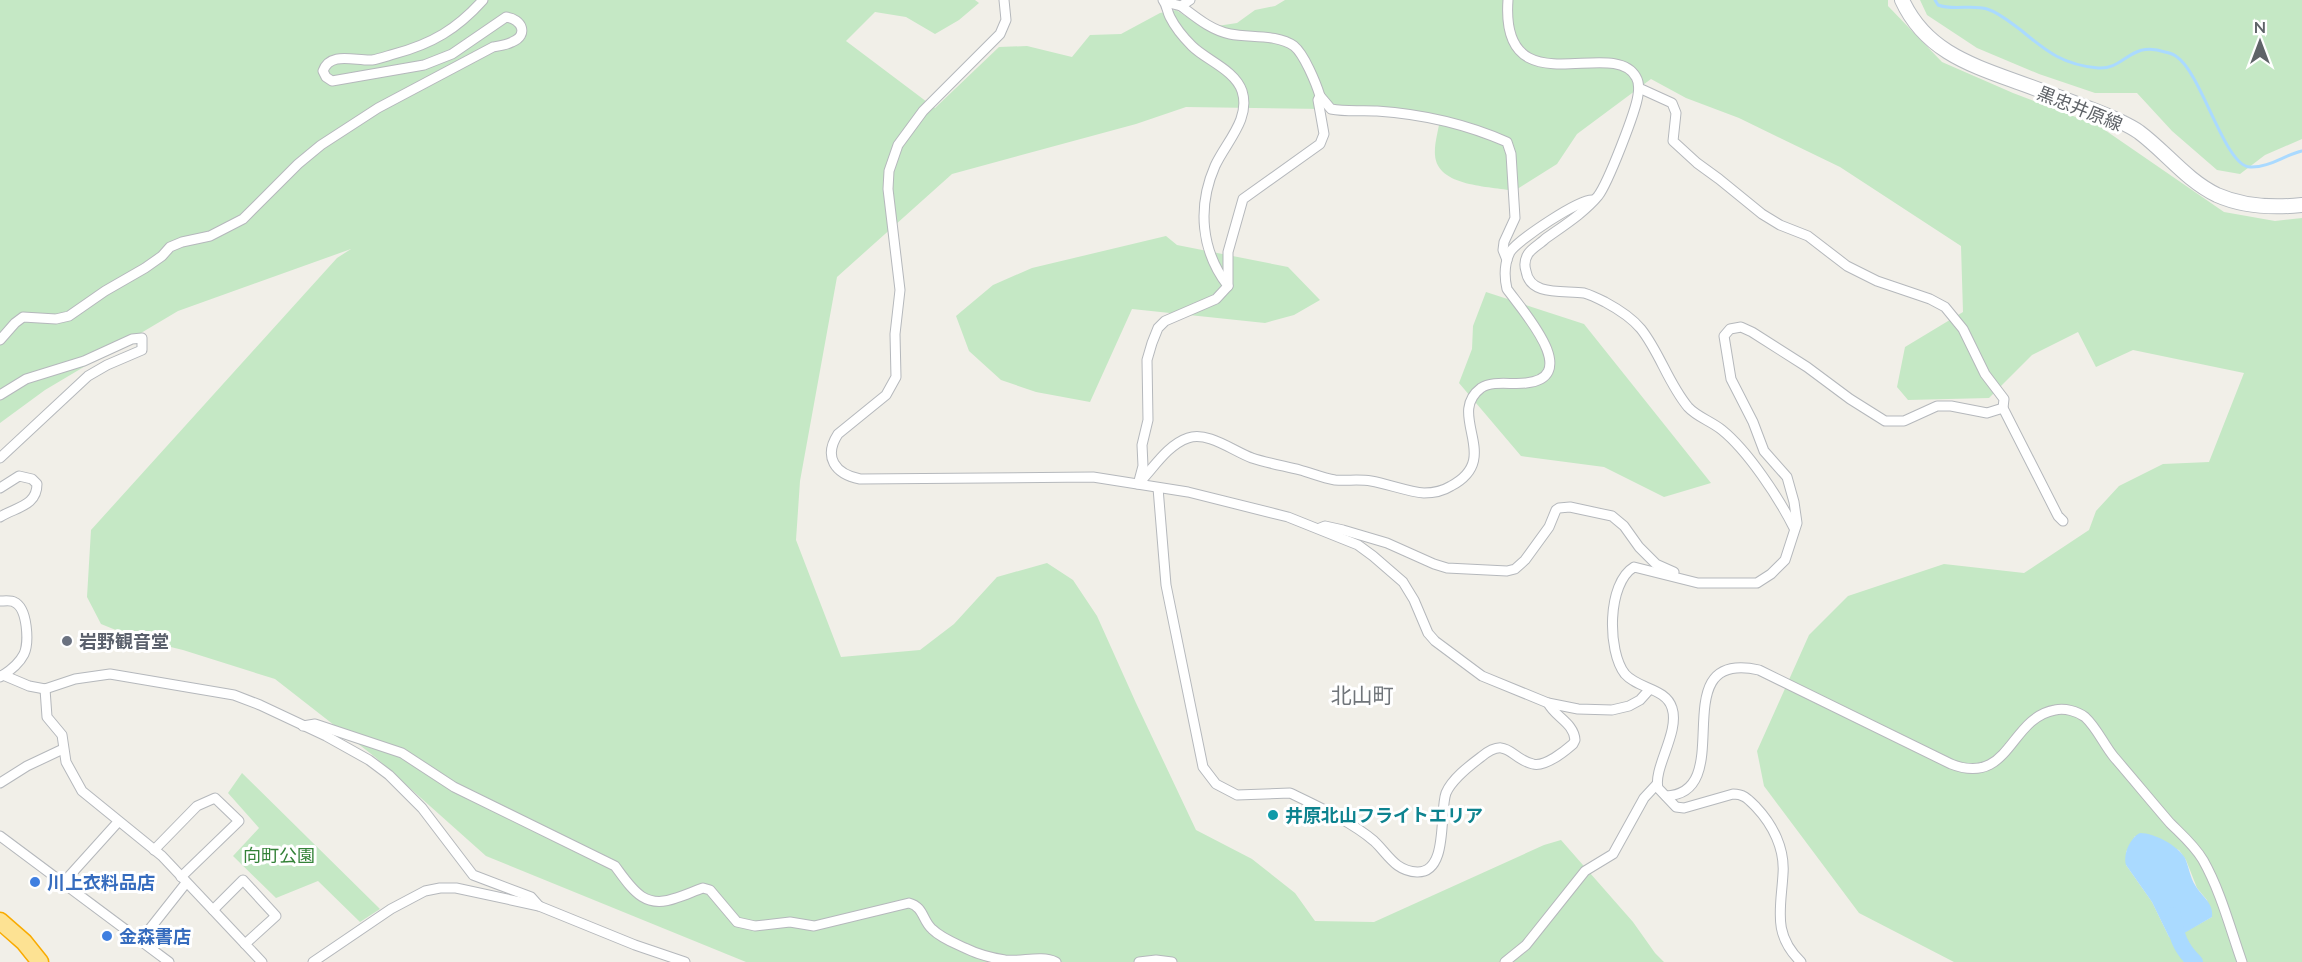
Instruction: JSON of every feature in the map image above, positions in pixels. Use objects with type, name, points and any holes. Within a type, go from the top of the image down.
[{"type":"highway","points":[[0,921],[24,942],[40,962]]},
{"type":"main road","name":"黒忠井原線","points":[[1902,0],[1908,14],[1921,31],[1955,57],[2107,116],[2139,132],[2185,174],[2217,195],[2271,208],[2302,205]]},
{"type":"street","points":[[0,340],[23,317],[56,319],[69,316],[105,291],[146,268],[170,247],[210,236],[243,219],[298,164],[321,145],[378,108],[493,47],[513,42],[519,38],[522,31],[520,23],[515,18],[507,17],[452,54],[424,65],[332,81],[323,71],[326,64],[333,59],[373,60],[412,49],[443,36],[468,16],[483,0]]},
{"type":"street","points":[[1004,0],[1006,20],[1000,34],[923,111],[906,133],[893,157],[888,189],[900,290],[895,334],[896,377],[886,395],[838,434],[831,451],[832,460],[838,469],[847,477],[860,479],[999,480],[1055,476],[1093,477],[1188,492],[1288,517],[1358,545],[1403,582],[1414,600],[1428,633],[1435,641],[1482,676],[1548,703],[1578,709],[1612,710],[1629,706],[1640,700],[1649,690]]},
{"type":"street","points":[[1181,6],[1190,0]]},
{"type":"street","points":[[1508,0],[1508,24],[1513,40],[1529,57],[1548,64],[1604,64],[1626,67],[1637,79],[1639,88],[1627,131],[1603,187],[1593,200],[1531,251],[1525,262],[1527,278],[1540,288],[1598,298],[1630,318],[1641,328],[1674,390],[1690,409],[1722,430],[1744,454],[1778,499],[1794,528]]},
{"type":"street","points":[[1164,1],[1181,6],[1214,29],[1294,46],[1302,55],[1325,105],[1331,109],[1378,111],[1437,119],[1480,130],[1507,142],[1511,154],[1515,218],[1504,242],[1503,250],[1507,260]]},
{"type":"street","points":[[1164,1],[1170,18],[1193,48],[1236,80],[1242,91],[1243,115],[1210,179],[1204,222],[1206,244],[1212,262],[1228,286]]},
{"type":"street","points":[[1639,88],[1672,103],[1676,113],[1673,141],[1762,214],[1780,225],[1808,236],[1847,266],[1877,281],[1930,299],[1945,307],[1963,329],[1985,374],[2004,399],[2003,408],[2058,516],[2063,521]]},
{"type":"street","points":[[1138,484],[1143,466],[1142,445],[1148,420],[1147,360],[1155,335],[1165,321],[1216,299],[1228,286],[1228,252],[1243,199],[1320,144],[1324,134],[1318,100],[1320,96]]},
{"type":"street","points":[[1138,484],[1178,443],[1201,436],[1252,458],[1335,480],[1365,480],[1423,493],[1439,491],[1459,482],[1473,467],[1475,456],[1468,411],[1475,395],[1481,388],[1490,384],[1535,381],[1547,374],[1551,365],[1544,342],[1507,289],[1505,279],[1507,260],[1512,249],[1582,202],[1593,200]]},
{"type":"street","points":[[1505,962],[1526,945],[1585,871],[1613,854],[1644,798],[1657,784],[1674,717],[1666,697],[1634,682],[1626,675],[1616,657],[1614,600],[1622,580],[1634,567],[1683,580],[1757,583],[1765,579],[1785,560],[1792,542],[1797,523],[1787,477],[1764,451],[1731,379],[1724,336],[1730,329],[1741,327],[1752,332],[1885,421],[1904,421],[1937,406],[1951,406],[1987,413],[2003,408]]},
{"type":"street","points":[[0,395],[26,379],[84,361],[137,338],[142,339],[142,350],[88,376],[0,458]]},
{"type":"street","points":[[0,488],[19,476],[32,478],[37,484],[37,492],[28,504],[0,517]]},
{"type":"street","points":[[1158,488],[1166,585],[1192,720],[1203,767],[1216,784],[1226,790],[1238,795],[1249,796],[1290,793],[1363,833],[1399,868],[1420,873],[1427,870],[1438,855],[1445,796],[1449,787],[1480,757],[1491,749],[1506,748],[1532,764],[1540,764],[1574,744],[1573,729],[1548,703]]},
{"type":"street","points":[[1319,529],[1325,526],[1362,535],[1440,566],[1507,571],[1515,569],[1525,560],[1549,527],[1556,510],[1570,507],[1612,516],[1624,526],[1639,547],[1656,564],[1683,576],[1683,580]]},
{"type":"street","points":[[0,600],[14,602],[22,609],[28,642],[23,656],[14,667],[1,676]]},
{"type":"street","points":[[1666,796],[1688,789],[1696,777],[1701,766],[1707,694],[1718,674],[1736,667],[1760,670],[1951,764],[1966,769],[1983,767],[1996,762],[2038,716],[2057,709],[2075,712],[2084,717],[2092,726],[2112,754],[2197,851],[2215,883],[2242,962]]},
{"type":"street","points":[[1,676],[45,689],[75,679],[110,674],[234,695],[303,726],[369,760],[389,775],[422,808],[473,875],[531,897],[539,906]]},
{"type":"street","points":[[45,689],[47,717],[62,735],[66,762],[82,791],[154,850],[262,962]]},
{"type":"street","points":[[303,726],[315,724],[327,727],[402,753],[464,792],[615,866],[625,882],[650,902],[667,902],[704,888],[710,890],[737,922],[755,926],[790,922],[814,926],[909,903],[922,910],[931,928],[967,949],[1006,960],[1048,959],[1056,962]]},
{"type":"street","points":[[0,783],[27,766],[63,749]]},
{"type":"street","points":[[1657,784],[1661,793],[1676,807],[1684,808],[1740,794],[1747,797],[1767,818],[1776,834],[1782,854],[1784,873],[1779,898],[1780,924],[1787,943],[1801,962]]},
{"type":"street","points":[[141,940],[184,880],[239,821],[215,798],[197,806],[154,850]]},
{"type":"street","points":[[63,883],[118,822]]},
{"type":"street","points":[[0,836],[169,962]]},
{"type":"street","points":[[213,910],[243,880],[276,916],[245,944]]},
{"type":"street","points":[[313,962],[391,909],[425,891],[440,888],[456,888],[539,906],[635,945],[685,962]]},
{"type":"street","points":[[1139,962],[1156,960],[1172,962]]},
{"type":"green space","points":[[0,0],[975,0],[979,3],[959,20],[935,34],[906,17],[875,12],[846,41],[935,108],[999,47],[1027,46],[1072,57],[1090,35],[1121,34],[1160,13],[1176,10],[1204,28],[1237,23],[1255,10],[1275,6],[1285,0],[1888,0],[1888,6],[1942,62],[2013,93],[2099,126],[2224,212],[2275,221],[2302,218],[2302,962],[1954,962],[1859,913],[1764,786],[1757,751],[1809,635],[1848,596],[1944,564],[2024,573],[2089,530],[2096,511],[2119,486],[2163,464],[2209,462],[2244,373],[2133,350],[2096,367],[2078,332],[2032,355],[1989,398],[1908,400],[1897,387],[1905,347],[1963,312],[1961,246],[1840,167],[1739,118],[1686,98],[1651,79],[1577,134],[1557,164],[1514,191],[1466,183],[1445,173],[1438,166],[1435,155],[1440,118],[1396,110],[1186,107],[1136,124],[952,174],[837,277],[800,481],[796,540],[841,657],[920,650],[954,624],[997,577],[1047,563],[1073,580],[1097,616],[1196,830],[1252,859],[1295,893],[1315,921],[1374,922],[1544,845],[1561,840],[1633,922],[1664,962],[746,962],[486,856],[375,757],[275,679],[183,650],[138,639],[101,624],[87,597],[91,530],[337,258],[351,249],[178,311],[45,390],[0,423]],"holes":[[[2135,836],[2179,850],[2186,860],[2197,888],[2207,900],[2212,917],[2174,938],[2169,937],[2152,902],[2126,865],[2126,852]]]},
{"type":"green space","points":[[1920,0],[2302,0],[2302,139],[2265,155],[2240,174],[2217,170],[2172,131],[2137,93],[2095,93],[2039,74],[1977,48],[1927,15]]},
{"type":"green space","points":[[1166,236],[1177,245],[1288,267],[1320,300],[1294,315],[1265,323],[1132,309],[1090,402],[1036,392],[1001,380],[969,351],[956,316],[993,285],[1032,268]]},
{"type":"green space","points":[[1486,292],[1584,324],[1711,483],[1664,497],[1604,467],[1521,456],[1459,383],[1472,349],[1473,326]]},
{"type":"green space","name":"向町公園","points":[[242,773],[380,909],[360,922],[318,881],[276,898],[233,856],[259,828],[228,793]]},
{"type":"water","points":[[2140,833],[2159,838],[2182,853],[2193,882],[2211,908],[2212,917],[2174,939],[2169,937],[2152,902],[2126,865],[2128,847]]},
{"type":"waterway","points":[[1935,0],[1938,5],[1944,7],[1975,7],[1992,11],[2057,56],[2075,64],[2098,68],[2107,67],[2115,65],[2136,52],[2153,49],[2173,54],[2186,67],[2195,81],[2223,137],[2241,163],[2257,167],[2302,151]]},
{"type":"waterway","points":[[2173,915],[2180,941],[2195,962]]},
{"type":"place","name":"岩野観音堂","points":[[67,641]]},
{"type":"place","name":"井原北山フライトエリア","points":[[1273,815]]},
{"type":"place","name":"川上衣料品店","points":[[35,882]]},
{"type":"place","name":"金森書店","points":[[107,936]]},
{"type":"district","name":"北山町","points":[[1362,694]]}]
